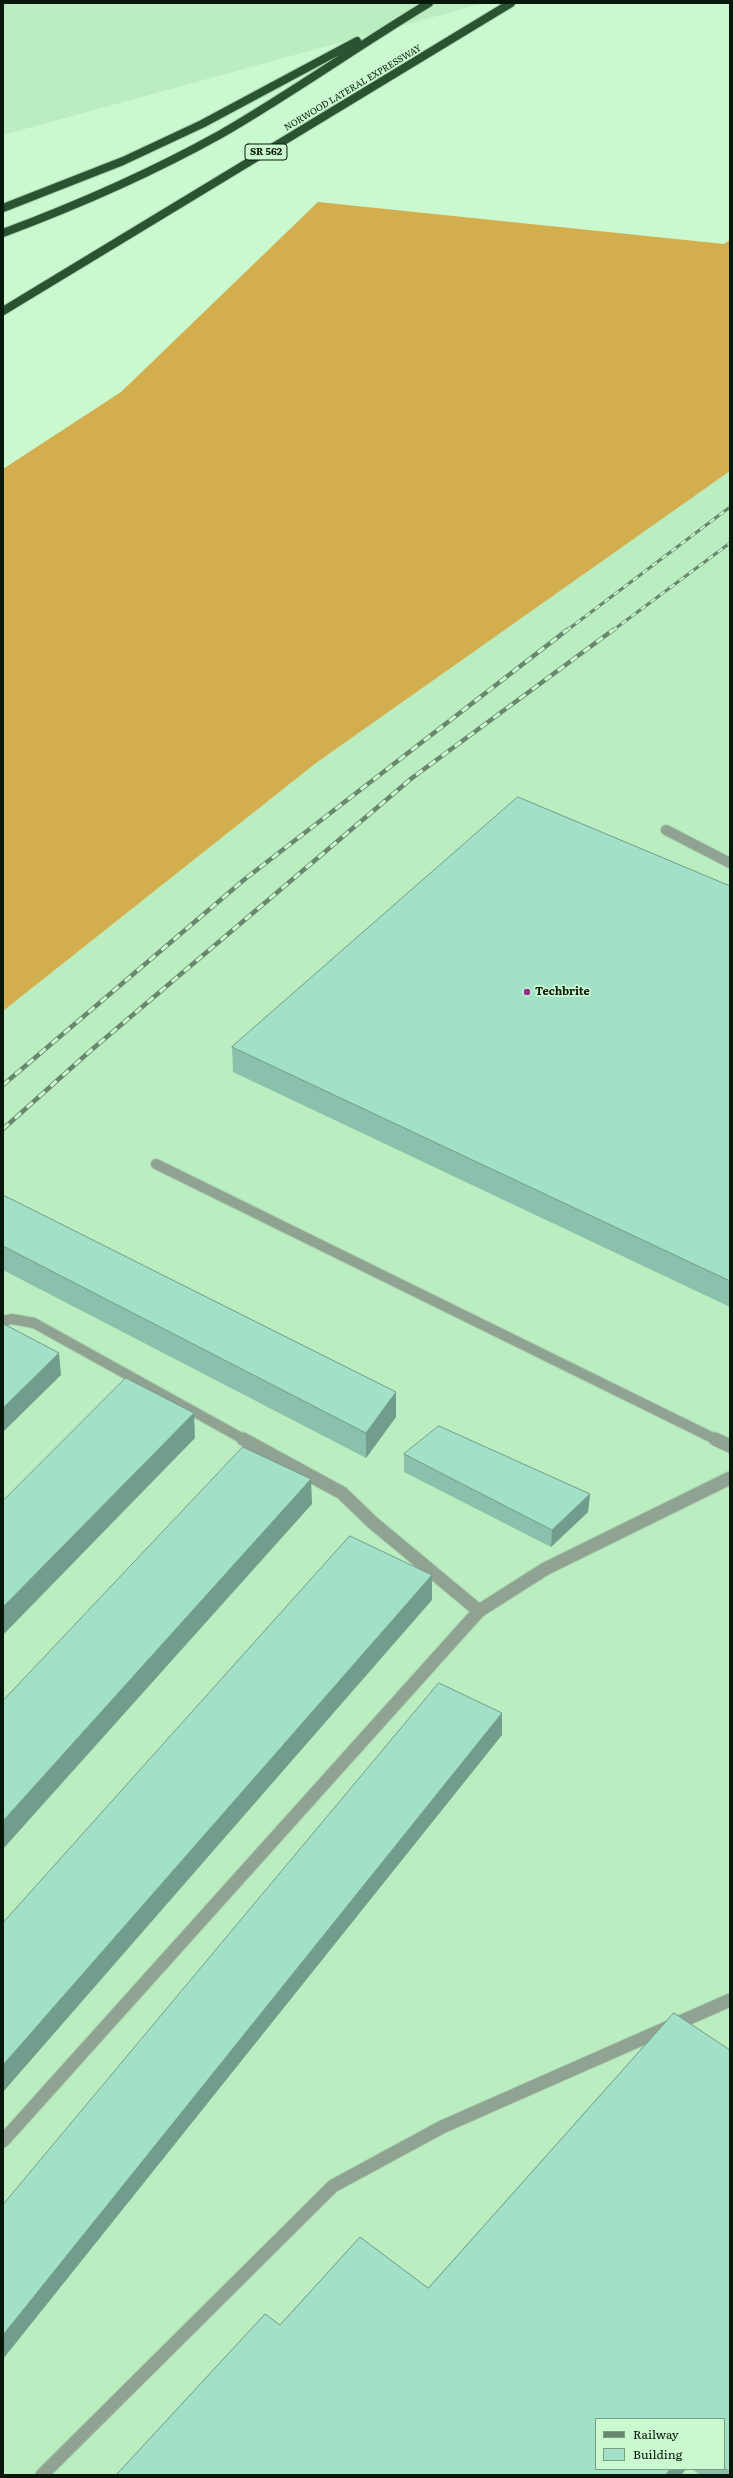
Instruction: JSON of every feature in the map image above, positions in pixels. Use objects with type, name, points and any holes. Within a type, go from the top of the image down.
[{"type":"highway","points":[[3,233],[90,198],[165,163],[248,118],[429,3]]},
{"type":"highway","name":"NORWOOD LATERAL EXPRESSWAY","points":[[20,302],[511,3]]},
{"type":"highway","points":[[3,208],[116,164],[187,130],[412,13]]},
{"type":"highway","points":[[3,311],[20,302]]},
{"type":"highway","points":[[3,316],[20,302]]},
{"type":"lane","points":[[666,830],[730,863]]},
{"type":"lane","points":[[156,1164],[730,1446]]},
{"type":"lane","points":[[3,1321],[12,1319],[34,1323],[342,1493],[372,1522],[479,1611]]},
{"type":"lane","points":[[3,2141],[479,1611],[545,1569],[730,1478]]},
{"type":"lane","points":[[42,2475],[333,2186],[442,2127],[730,2000]]},
{"type":"shaded area","points":[[3,3],[484,3],[3,135]]},
{"type":"shaded area","points":[[318,202],[724,244],[730,240],[730,471],[316,763],[3,1011],[3,469],[121,392]]},
{"type":"shaded area","points":[[730,471],[730,2475],[3,2475],[3,1011],[316,763]]},
{"type":"building","name":"Techbrite","points":[[518,797],[730,886],[730,1281],[232,1047]]},
{"type":"building","points":[[3,1195],[396,1392],[366,1433],[3,1246]]},
{"type":"building","points":[[4,1324],[59,1353],[3,1408],[3,1325]]},
{"type":"building","points":[[126,1378],[194,1413],[3,1607],[3,1501]]},
{"type":"building","points":[[439,1426],[590,1494],[552,1530],[404,1454]]},
{"type":"building","points":[[243,1447],[311,1479],[3,1821],[3,1701]]},
{"type":"building","points":[[350,1536],[432,1575],[3,2065],[3,1923]]},
{"type":"building","points":[[439,1683],[502,1713],[3,2335],[3,2205]]},
{"type":"building","points":[[674,2013],[730,2050],[730,2472],[725,2469],[725,2418],[595,2418],[595,2470],[669,2470],[666,2475],[116,2475],[265,2314],[280,2325],[360,2237],[428,2288]]},
{"type":"railway","points":[[566,631],[730,507]]},
{"type":"railway","points":[[612,631],[730,543]]},
{"type":"railway","points":[[3,1085],[245,879],[567,630]]},
{"type":"railway","points":[[3,1129],[89,1052],[412,778],[613,630]]},
{"type":"place","name":"Techbrite","points":[[527,992]]}]
